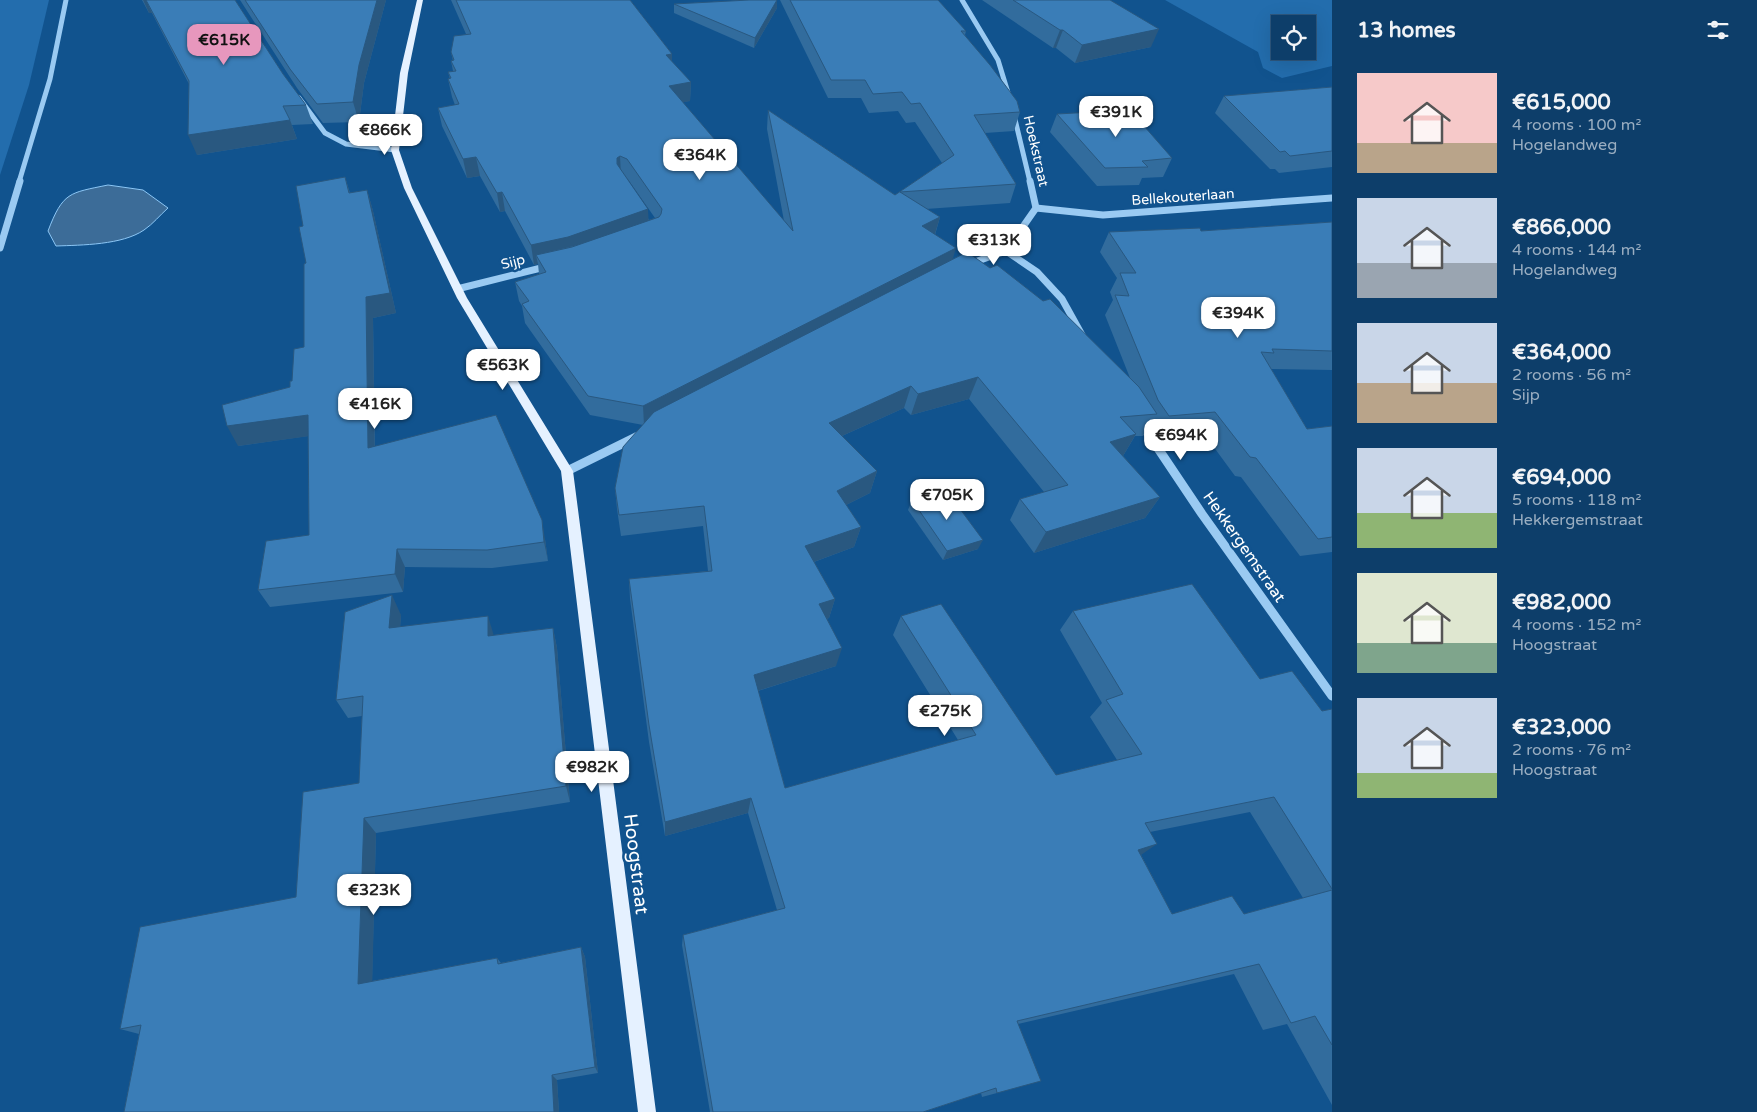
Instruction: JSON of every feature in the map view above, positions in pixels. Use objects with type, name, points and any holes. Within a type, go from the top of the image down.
[{"type":"main road","points":[[420,0],[404,72],[395,150],[408,188],[458,289],[567,471]]},
{"type":"main road","name":"Hoogstraat","points":[[567,471],[647,1112]]},
{"type":"street","points":[[0,248],[50,79],[66,0]]},
{"type":"street","name":"Hoekstraat","points":[[962,0],[998,60],[1017,124],[1036,208],[1006,251]]},
{"type":"street","points":[[293,90],[325,133],[346,144],[395,150]]},
{"type":"street","name":"Bellekouterlaan","points":[[1036,208],[1103,215],[1332,198]]},
{"type":"street","points":[[958,269],[976,260],[1006,251],[1037,272],[1062,299],[1086,340]]},
{"type":"street","name":"Sijp","points":[[458,289],[553,265]]},
{"type":"street","name":"Hekkergemstraat","points":[[1136,415],[1202,514],[1332,696]]},
{"type":"street","points":[[567,471],[646,432]]},
{"type":"shaded area","points":[[0,0],[49,0],[29,85],[0,175]]},
{"type":"shaded area","points":[[1165,0],[1332,0],[1332,66],[1282,78],[1263,68],[1258,52]]},
{"type":"shaded area","points":[[108,185],[143,190],[168,208],[144,230],[125,239],[101,243],[56,246],[48,231],[63,201],[69,196],[84,190]]},
{"type":"building","points":[[146,0],[235,0],[283,74],[306,105],[283,106],[290,120],[188,135],[189,81]]},
{"type":"building","points":[[245,0],[377,0],[359,65],[353,102],[317,104],[290,69]]},
{"type":"building","points":[[456,0],[630,0],[672,54],[666,55],[691,82],[669,86],[793,231],[768,110],[895,195],[954,155],[920,103],[911,104],[902,92],[873,94],[865,80],[831,80],[790,0],[938,0],[966,31],[961,31],[1017,101],[1020,112],[974,115],[1016,184],[900,192],[940,217],[922,226],[956,248],[643,406],[588,396],[522,304],[529,301],[515,282],[546,272],[536,255],[572,247],[659,217],[662,209],[627,159],[620,156],[617,158],[617,164],[648,209],[568,237],[531,245],[502,192],[497,193],[476,157],[463,159],[438,108],[459,104],[448,79],[451,78],[448,72],[456,71],[451,61],[454,60],[451,52],[454,36],[471,34]]},
{"type":"building","points":[[777,0],[755,38],[674,4]]},
{"type":"building","points":[[1013,0],[1110,0],[1159,29],[1082,45],[1063,30],[1060,30]]},
{"type":"building","points":[[1332,87],[1332,151],[1290,156],[1285,151],[1280,152],[1224,96]]},
{"type":"building","points":[[1130,110],[1172,158],[1142,161],[1148,167],[1105,168],[1057,114]]},
{"type":"building","points":[[345,177],[349,193],[367,190],[390,293],[366,297],[368,448],[496,415],[542,520],[544,542],[487,550],[397,549],[395,574],[258,590],[266,541],[309,535],[308,415],[227,426],[222,405],[290,387],[294,349],[304,347],[304,264],[306,263],[299,227],[303,226],[296,186]]},
{"type":"building","points":[[1332,222],[1332,351],[1272,349],[1274,353],[1261,352],[1307,429],[1332,426],[1332,537],[1318,539],[1256,458],[1250,457],[1215,412],[1169,416],[1158,400],[1115,295],[1129,296],[1120,273],[1136,273],[1109,232],[1200,228],[1201,231]]},
{"type":"building","points":[[967,252],[990,268],[997,265],[1043,301],[1050,299],[1139,387],[1157,414],[1120,417],[1136,434],[1110,442],[1160,497],[1046,532],[1020,499],[1068,485],[978,377],[918,394],[911,386],[829,423],[877,471],[837,491],[861,527],[805,546],[835,599],[819,604],[842,648],[754,675],[785,788],[976,735],[901,616],[941,604],[1056,775],[1142,754],[1106,700],[1123,694],[1073,611],[1192,584],[1260,679],[1292,671],[1322,711],[1332,709],[1332,889],[1274,797],[1145,823],[1157,844],[1138,850],[1172,914],[1232,896],[1244,914],[1332,890],[1332,1045],[1315,1016],[1291,1023],[1259,964],[1017,1021],[1041,1081],[997,1093],[996,1088],[923,1112],[713,1112],[683,935],[785,908],[751,798],[665,822],[649,725],[629,579],[712,571],[704,506],[619,515],[615,488],[623,447],[654,412]]},
{"type":"building","points":[[946,490],[983,540],[947,551],[912,500]]},
{"type":"building","points":[[392,595],[389,628],[488,616],[488,636],[553,628],[566,786],[364,818],[358,984],[497,958],[498,964],[581,947],[595,1067],[552,1075],[554,1112],[124,1112],[141,1025],[120,1029],[140,927],[296,897],[303,792],[359,783],[363,696],[336,700],[345,612]]}]
